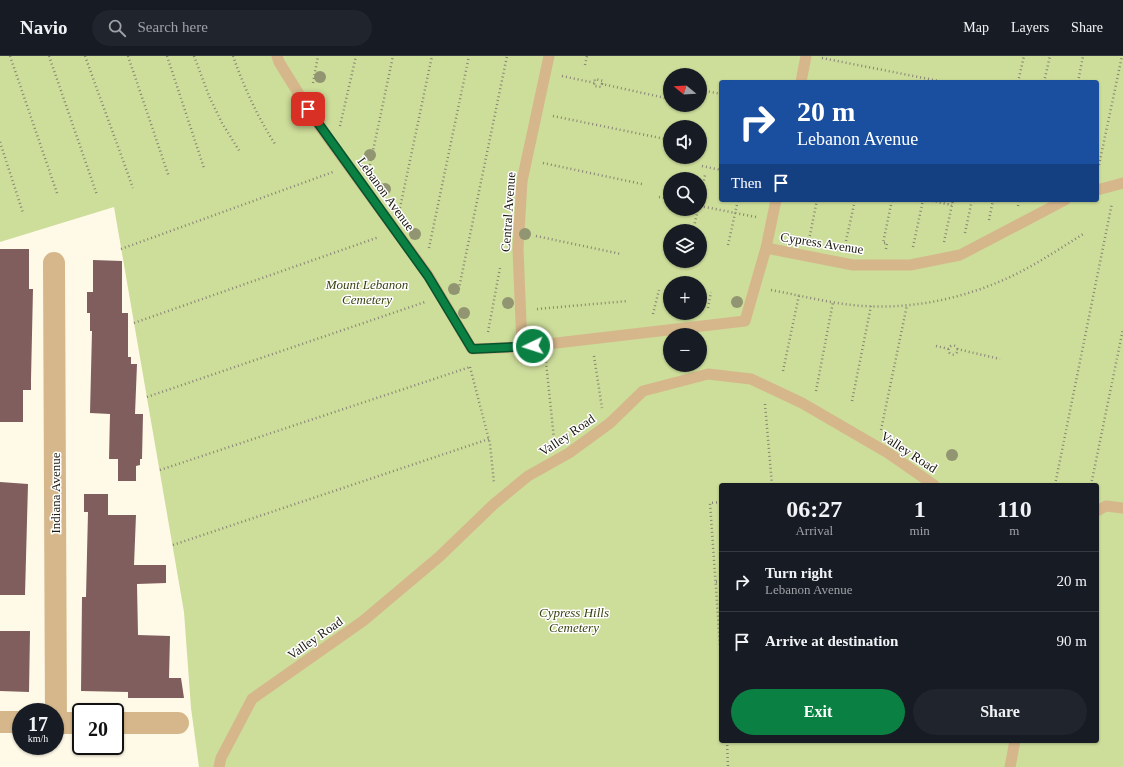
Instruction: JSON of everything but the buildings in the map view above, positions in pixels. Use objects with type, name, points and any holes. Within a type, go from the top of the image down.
[{"type":"street","name":"Indiana Avenue","points":[[54,263],[55,703]]},
{"type":"street","points":[[0,722],[12,722]]},
{"type":"street","points":[[124,723],[178,723]]},
{"type":"lane","name":"Lebanon Avenue","points":[[277,56],[279,62],[315,120],[424,270],[472,349]]},
{"type":"lane","name":"Central Avenue","points":[[522,347],[518,249],[522,181],[548,56]]},
{"type":"lane","points":[[801,80],[806,56]]},
{"type":"lane","points":[[1099,189],[1119,184]]},
{"type":"lane","points":[[766,248],[776,202]]},
{"type":"lane","name":"Cypress Avenue","points":[[472,349],[544,345],[745,321],[766,248],[853,265],[910,265],[960,255],[1061,202]]},
{"type":"lane","name":"Valley Road","points":[[219,767],[221,758],[252,699],[363,621],[439,557],[494,504],[528,476],[569,453],[610,423],[643,391],[708,374],[752,379],[802,403],[881,449],[931,483]]},
{"type":"lane","points":[[1099,510],[1106,506],[1123,508]]},
{"type":"lane","points":[[1010,767],[1015,743]]},
{"type":"path","points":[[10,56],[58,196]]},
{"type":"path","points":[[50,56],[97,195]]},
{"type":"path","points":[[85,56],[133,188]]},
{"type":"path","points":[[128,56],[169,177]]},
{"type":"path","points":[[167,56],[204,168]]},
{"type":"path","points":[[194,56],[209,96],[222,123],[240,152]]},
{"type":"path","points":[[233,56],[253,105],[274,144]]},
{"type":"path","points":[[336,149],[356,56]]},
{"type":"path","points":[[364,189],[393,56]]},
{"type":"path","points":[[134,323],[396,231],[432,56]]},
{"type":"path","points":[[424,270],[469,56]]},
{"type":"path","points":[[453,317],[507,56]]},
{"type":"path","points":[[585,65],[587,56]]},
{"type":"path","points":[[1018,80],[1024,56]]},
{"type":"path","points":[[1044,80],[1050,56]]},
{"type":"path","points":[[1078,80],[1084,56]]},
{"type":"path","points":[[1099,165],[1122,56]]},
{"type":"path","points":[[821,58],[934,80]]},
{"type":"path","points":[[545,72],[595,83],[594,86],[601,87],[602,84],[663,97]]},
{"type":"path","points":[[707,91],[719,94]]},
{"type":"path","points":[[537,113],[663,139]]},
{"type":"path","points":[[0,142],[23,213]]},
{"type":"path","points":[[528,158],[546,164],[642,184]]},
{"type":"path","points":[[702,166],[719,170]]},
{"type":"path","points":[[121,249],[349,167]]},
{"type":"path","points":[[1055,483],[1119,184]]},
{"type":"path","points":[[659,197],[663,198]]},
{"type":"path","points":[[728,245],[738,202]]},
{"type":"path","points":[[806,256],[817,202]]},
{"type":"path","points":[[846,241],[855,202]]},
{"type":"path","points":[[882,265],[887,243],[883,243],[892,202]]},
{"type":"path","points":[[910,265],[922,202]]},
{"type":"path","points":[[938,202],[952,205]]},
{"type":"path","points":[[941,258],[953,202]]},
{"type":"path","points":[[960,255],[972,202]]},
{"type":"path","points":[[707,207],[772,220]]},
{"type":"path","points":[[520,232],[621,254]]},
{"type":"path","points":[[755,287],[853,305],[907,305],[938,301],[976,291],[1014,275],[1085,233]]},
{"type":"path","points":[[649,332],[659,290]]},
{"type":"path","points":[[783,371],[799,295]]},
{"type":"path","points":[[147,397],[440,297]]},
{"type":"path","points":[[521,310],[628,301]]},
{"type":"path","points":[[816,391],[833,302]]},
{"type":"path","points":[[880,437],[907,305]]},
{"type":"path","points":[[852,401],[871,306]]},
{"type":"path","points":[[1091,483],[1123,329]]},
{"type":"path","points":[[591,339],[602,409]]},
{"type":"path","points":[[544,345],[554,439]]},
{"type":"path","points":[[949,349],[950,346],[954,345],[958,350],[1000,359]]},
{"type":"path","points":[[936,346],[949,349],[949,352],[953,354],[958,350]]},
{"type":"path","points":[[472,349],[470,367],[489,439],[494,489]]},
{"type":"path","points":[[160,470],[470,367]]},
{"type":"path","points":[[764,384],[772,483]]},
{"type":"path","points":[[173,545],[489,439]]},
{"type":"path","points":[[719,502],[710,503],[719,629]]},
{"type":"path","points":[[726,743],[728,767]]},
{"type":"green space","name":"Mount Lebanon Cemetery","points":[[0,56],[1123,56],[1123,767],[199,767],[191,708],[184,612],[114,207],[0,242]]},
{"type":"route","points":[[308,109],[364,189],[428,276],[472,349],[533,346]]},
{"type":"park label","name":"Cypress Hills Cemetery","points":[[574,620]]}]
